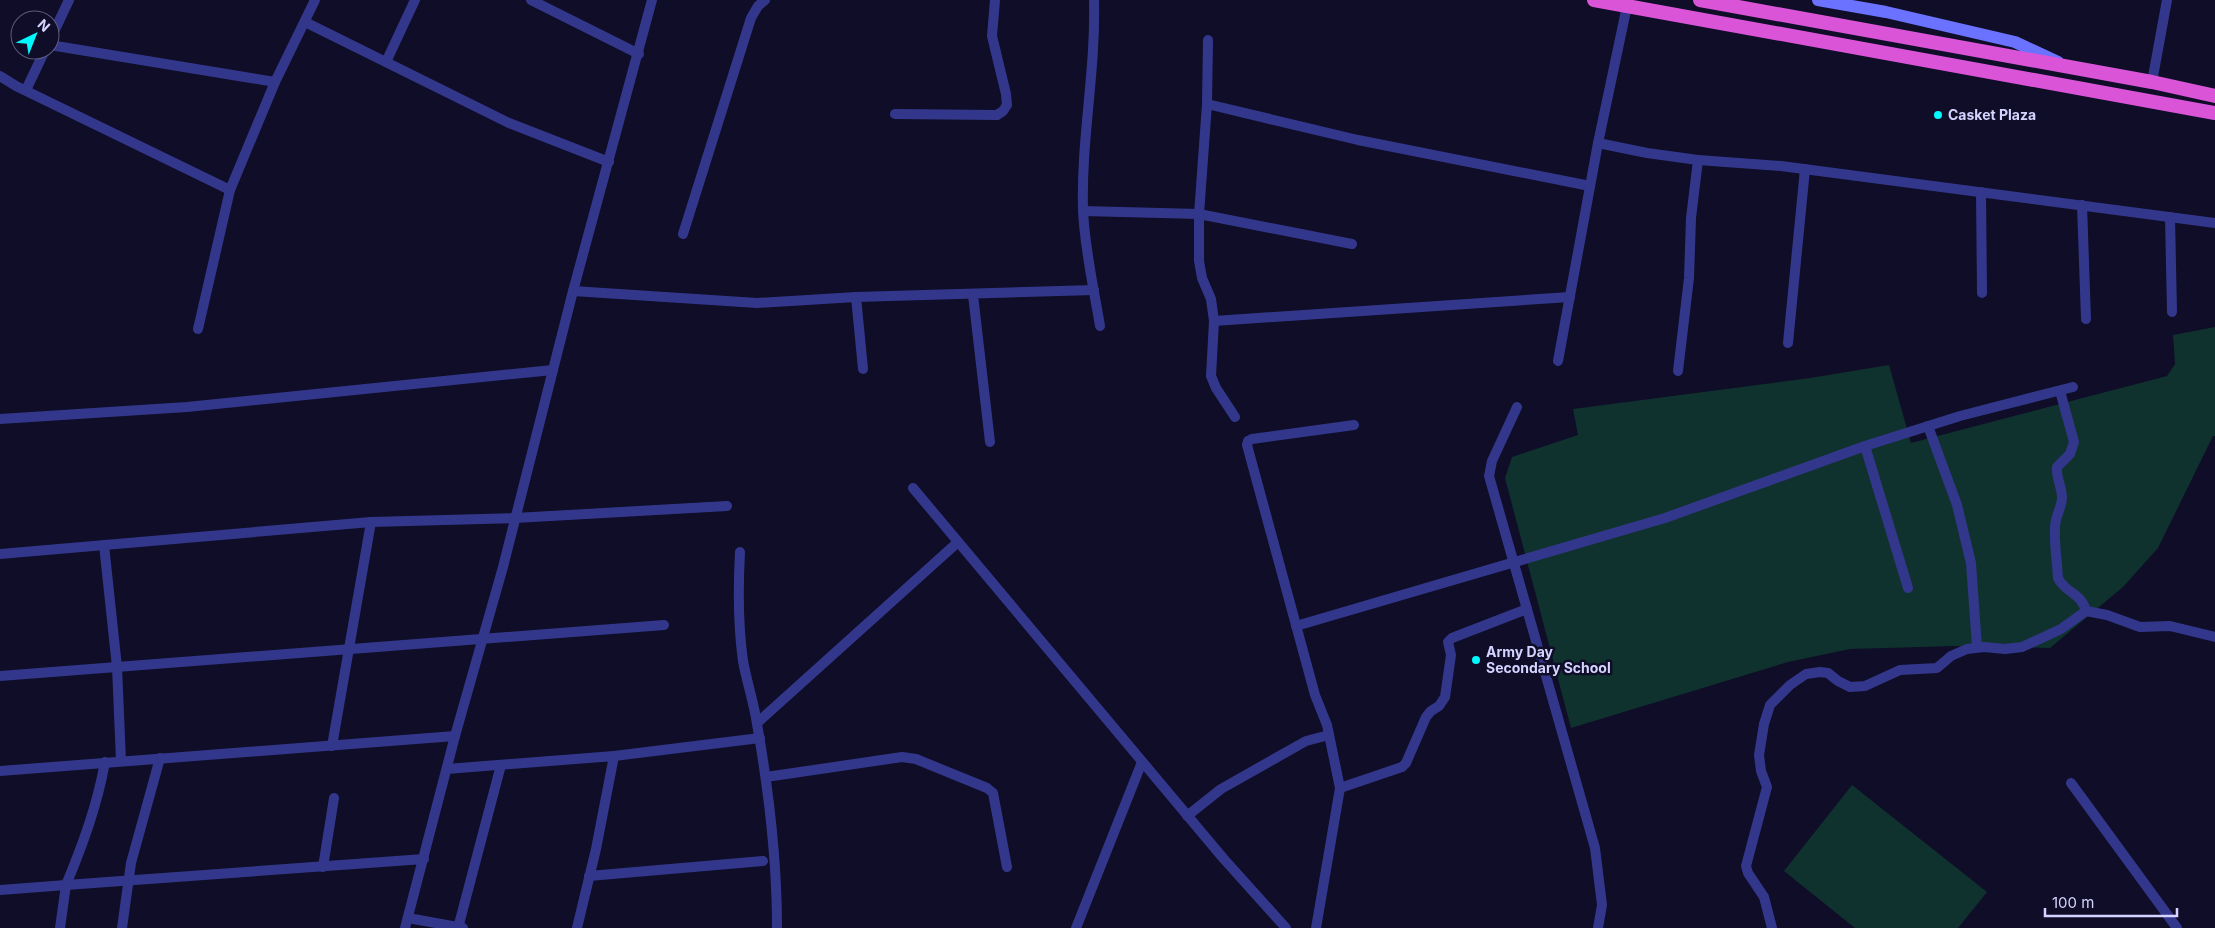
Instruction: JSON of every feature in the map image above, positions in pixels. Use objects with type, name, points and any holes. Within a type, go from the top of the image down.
[{"type":"highway","points":[[1594,0],[2215,113]]},
{"type":"highway","points":[[1700,0],[2152,82],[2215,96]]},
{"type":"main road","points":[[1818,0],[1886,12],[2015,42],[2070,67]]},
{"type":"street","points":[[60,19],[69,0]]},
{"type":"street","points":[[198,329],[230,190],[276,82],[316,0]]},
{"type":"street","points":[[386,62],[415,0]]},
{"type":"street","points":[[531,0],[639,54]]},
{"type":"street","points":[[501,765],[460,928],[407,923],[455,736],[515,518],[573,291],[639,54],[652,0]]},
{"type":"street","points":[[683,234],[750,18],[758,6],[765,0]]},
{"type":"street","points":[[895,114],[997,115],[1003,111],[1007,105],[1006,94],[992,36],[995,0]]},
{"type":"street","points":[[1094,0],[1095,33],[1083,153],[1082,211],[1100,326]]},
{"type":"street","points":[[2152,82],[2167,0]]},
{"type":"street","points":[[1558,361],[1598,143],[1627,6]]},
{"type":"street","points":[[305,22],[509,123],[609,162]]},
{"type":"street","points":[[1208,40],[1199,214],[1199,261],[1202,278],[1211,299],[1214,321],[1211,376],[1216,388],[1235,417]]},
{"type":"street","points":[[60,47],[276,82]]},
{"type":"street","points":[[26,90],[40,60]]},
{"type":"street","points":[[0,76],[230,190]]},
{"type":"street","points":[[1206,104],[1358,140],[1590,186]]},
{"type":"street","points":[[1598,143],[1647,153],[1698,160],[1805,169],[2215,223]]},
{"type":"street","points":[[1678,371],[1689,278],[1691,218],[1698,160]]},
{"type":"street","points":[[1788,343],[1805,169]]},
{"type":"street","points":[[1981,192],[1982,293]]},
{"type":"street","points":[[2082,206],[2086,319]]},
{"type":"street","points":[[1082,211],[1199,214],[1352,244]]},
{"type":"street","points":[[2170,217],[2172,312]]},
{"type":"street","points":[[573,291],[757,303],[856,297],[1094,290]]},
{"type":"street","points":[[973,295],[990,442]]},
{"type":"street","points":[[856,297],[863,369]]},
{"type":"street","points":[[1214,321],[1570,297]]},
{"type":"street","points":[[0,419],[187,407],[553,370]]},
{"type":"street","points":[[1296,626],[1665,518],[1865,446],[1928,426],[2073,387]]},
{"type":"street","points":[[2060,390],[2074,442],[2070,454],[2057,467],[2056,477],[2062,497],[2054,527],[2058,578],[2061,584],[2078,596],[2084,603],[2086,612]]},
{"type":"street","points":[[1518,407],[1492,461],[1489,476],[1595,848],[1602,905],[1598,928]]},
{"type":"street","points":[[1316,928],[1340,788],[1329,734],[1315,695],[1247,445],[1248,441],[1354,425]]},
{"type":"street","points":[[1928,426],[1957,505],[1971,563],[1977,647]]},
{"type":"street","points":[[1865,446],[1908,588]]},
{"type":"street","points":[[913,488],[1187,816],[1286,928]]},
{"type":"street","points":[[0,554],[372,522],[515,518],[727,506]]},
{"type":"street","points":[[332,746],[372,522]]},
{"type":"street","points":[[757,723],[958,542]]},
{"type":"street","points":[[104,545],[117,667],[121,761]]},
{"type":"street","points":[[740,552],[737,598],[743,661],[760,738],[766,777],[776,861],[777,928]]},
{"type":"street","points":[[1340,788],[1402,767],[1406,763],[1426,717],[1439,706],[1445,697],[1451,655],[1448,642],[1452,638],[1527,609]]},
{"type":"street","points":[[1772,928],[1764,897],[1748,873],[1746,866],[1767,787],[1761,770],[1760,755],[1764,724],[1770,706],[1781,692],[1806,674],[1828,673],[1850,687],[1865,686],[1900,670],[1937,668],[1956,653],[1977,647],[2022,648],[2061,629],[2086,612],[2107,615],[2140,627],[2170,626],[2215,637]]},
{"type":"street","points":[[0,676],[664,625]]},
{"type":"street","points":[[1187,816],[1221,789],[1306,740],[1329,734]]},
{"type":"street","points":[[0,771],[455,736]]},
{"type":"street","points":[[447,769],[614,756],[760,738]]},
{"type":"street","points":[[577,928],[614,756]]},
{"type":"street","points":[[766,777],[902,757],[916,759],[988,788],[992,793],[1007,867]]},
{"type":"street","points":[[122,928],[131,863],[160,758]]},
{"type":"street","points":[[60,928],[66,885],[90,825],[99,795],[105,762]]},
{"type":"street","points":[[1076,928],[1142,762]]},
{"type":"street","points":[[2071,783],[2177,928]]},
{"type":"street","points":[[323,867],[334,798]]},
{"type":"street","points":[[0,890],[424,860]]},
{"type":"street","points":[[589,876],[762,861]]},
{"type":"green space","points":[[2215,327],[2215,436],[2213,436],[2158,548],[2123,587],[2050,648],[1955,646],[1850,649],[1788,662],[1571,728],[1505,478],[1512,457],[1578,435],[1573,409],[1810,378],[1889,365],[1911,443],[2167,376],[2175,364],[2173,335]]},
{"type":"green space","points":[[1852,785],[1987,892],[1958,928],[1855,928],[1784,871]]},
{"type":"place","name":"Casket Plaza","points":[[1938,115]]},
{"type":"place","name":"Army Day Secondary School","points":[[1476,660]]}]
